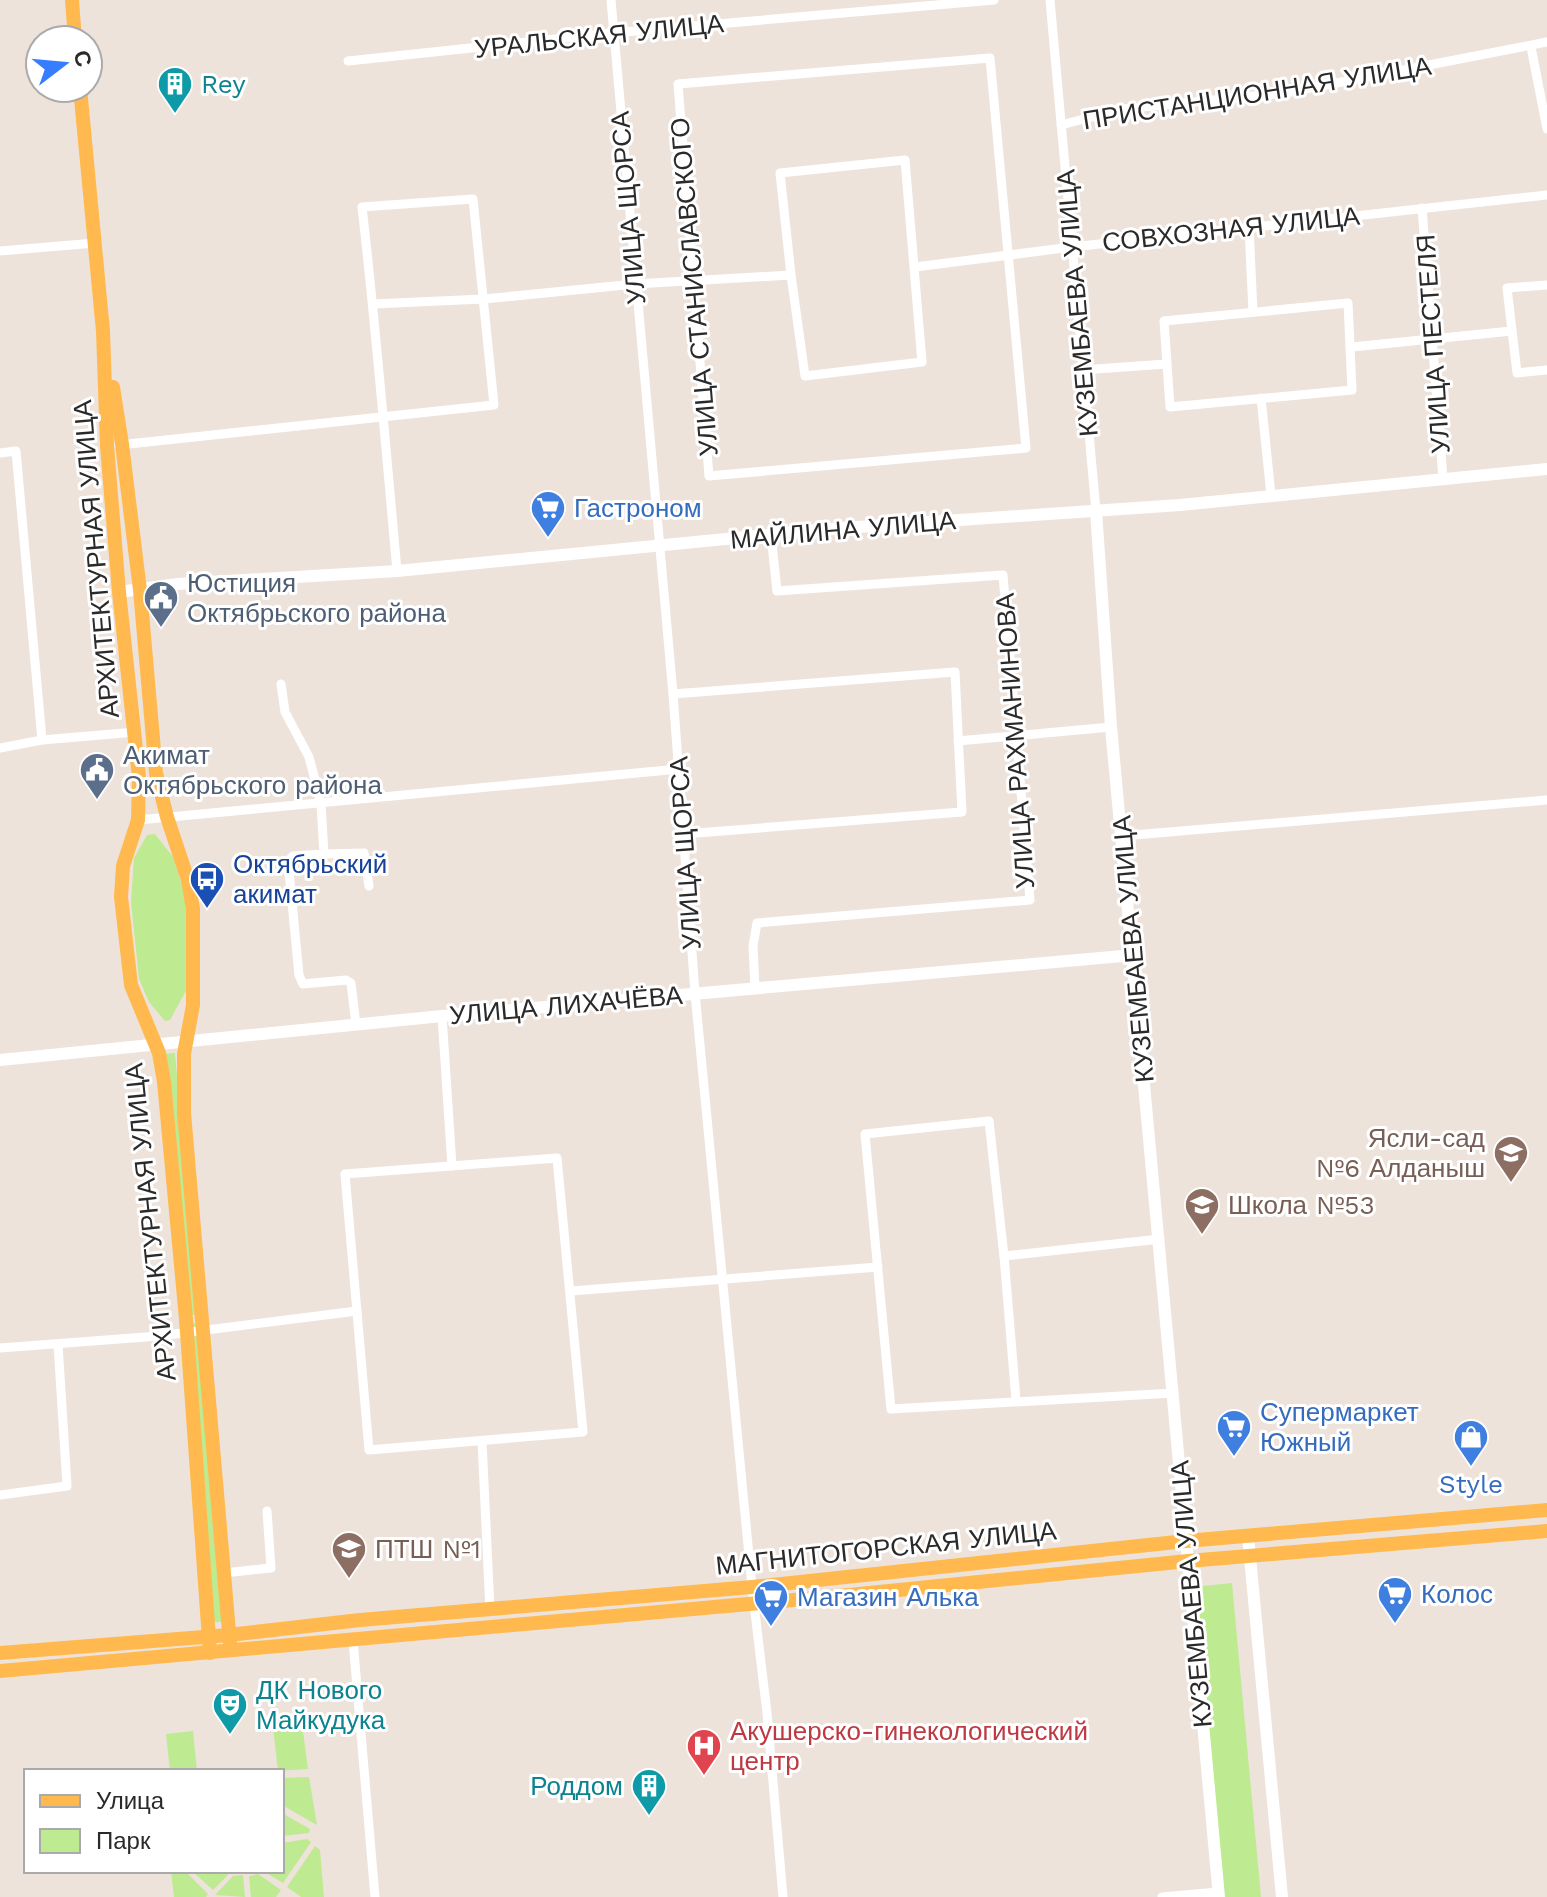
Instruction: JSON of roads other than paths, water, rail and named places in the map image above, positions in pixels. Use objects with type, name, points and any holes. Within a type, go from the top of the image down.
[{"type":"main road","points":[[72,4],[74,24]]},
{"type":"main road","name":"АРХИТЕКТУРНАЯ УЛИЦА","points":[[82,104],[115,445],[140,590],[156,773],[188,880],[193,909],[193,1005],[184,1054],[184,1113],[229,1635]]},
{"type":"main road","name":"АРХИТЕКТУРНАЯ УЛИЦА","points":[[115,445],[119,592],[139,777],[138,820],[123,866],[121,897],[131,985],[155,1043],[167,1104],[209,1636]]},
{"type":"main road","name":"МАГНИТОГОРСКАЯ УЛИЦА","points":[[0,1653],[752,1587],[1186,1541],[1547,1510]]},
{"type":"main road","name":"МАГНИТОГОРСКАЯ УЛИЦА","points":[[0,1671],[754,1604],[1188,1561],[1547,1531]]},
{"type":"main road","points":[[229,1635],[231,1652]]},
{"type":"main road","points":[[209,1636],[210,1653]]},
{"type":"street","name":"УЛИЦА ЩОРСА","points":[[611,0],[721,1281],[767,1713],[783,1897]]},
{"type":"street","name":"УРАЛЬСКАЯ УЛИЦА","points":[[348,61],[613,33],[994,0]]},
{"type":"street","name":"КУЗЕМБАЕВА УЛИЦА","points":[[1050,0],[1096,511],[1111,727],[1219,1894]]},
{"type":"street","name":"ПРИСТАНЦИОННАЯ УЛИЦА","points":[[1061,125],[1122,109],[1285,93],[1547,42]]},
{"type":"street","points":[[1531,47],[1547,129]]},
{"type":"street","name":"УЛИЦА СТАНИСЛАВСКОГО","points":[[990,58],[1026,448],[709,476],[694,281],[678,84],[990,58]]},
{"type":"street","points":[[905,160],[915,267],[922,362],[805,376],[780,173],[905,160]]},
{"type":"street","name":"СОВХОЗНАЯ УЛИЦА","points":[[915,267],[1547,195]]},
{"type":"street","points":[[115,445],[383,417],[494,405],[473,199],[362,207],[373,304],[383,417],[397,571]]},
{"type":"street","name":"УЛИЦА ПЕСТЕЛЯ","points":[[1422,208],[1443,479]]},
{"type":"street","points":[[1249,227],[1253,312]]},
{"type":"street","points":[[0,251],[95,243]]},
{"type":"street","points":[[373,304],[484,299],[635,284],[791,275]]},
{"type":"street","points":[[1547,285],[1507,288],[1517,373],[1547,370]]},
{"type":"street","points":[[1348,303],[1352,390],[1170,407],[1164,321],[1253,312],[1348,303]]},
{"type":"street","points":[[1352,347],[1512,331]]},
{"type":"street","points":[[1082,370],[1166,364]]},
{"type":"street","points":[[1261,398],[1271,495]]},
{"type":"street","points":[[0,453],[16,451],[42,740]]},
{"type":"street","name":"МАЙЛИНА УЛИЦА","points":[[119,592],[178,584],[397,571],[771,535],[1096,511],[1547,469]]},
{"type":"street","name":"УЛИЦА РАХМАНИНОВА","points":[[755,988],[753,946],[757,923],[1030,900],[1003,575],[777,591],[771,535]]},
{"type":"street","points":[[673,694],[955,672],[962,812],[684,834]]},
{"type":"street","points":[[281,684],[285,712],[309,757],[321,804],[324,854]]},
{"type":"street","points":[[958,741],[1111,727]]},
{"type":"street","points":[[0,748],[42,740],[136,732]]},
{"type":"street","points":[[138,820],[679,769]]},
{"type":"street","points":[[1122,836],[1547,800]]},
{"type":"street","points":[[356,1025],[351,983],[346,980],[303,984],[299,975],[288,861],[293,856],[364,853],[369,886]]},
{"type":"street","name":"УЛИЦА ЛИХАЧЁВА","points":[[0,1060],[442,1016],[1134,955]]},
{"type":"street","points":[[442,1016],[452,1166]]},
{"type":"street","points":[[1016,1400],[989,1121],[865,1134],[891,1409],[1174,1393]]},
{"type":"street","points":[[557,1158],[571,1291],[583,1432],[369,1450],[345,1174],[557,1158]]},
{"type":"street","points":[[1004,1256],[1160,1239]]},
{"type":"street","points":[[571,1291],[878,1267]]},
{"type":"street","points":[[0,1348],[203,1331],[357,1311]]},
{"type":"street","points":[[0,1495],[67,1486],[58,1344]]},
{"type":"street","points":[[482,1441],[490,1610]]},
{"type":"street","points":[[224,1573],[271,1568],[267,1511]]},
{"type":"street","points":[[1248,1536],[1282,1897]]},
{"type":"street","points":[[353,1640],[375,1897]]},
{"type":"street","points":[[1162,1897],[1219,1894]]},
{"type":"place","name":"Rey","points":[[175,115]]},
{"type":"place","name":"Гастроном","points":[[548,539]]},
{"type":"place","name":"Юстиция Октябрьского района","points":[[161,629]]},
{"type":"place","name":"Акимат Октябрьского района","points":[[97,801]]},
{"type":"place","name":"Октябрьский акимат","points":[[207,910]]},
{"type":"place","name":"Ясли-сад №6 Алданыш","points":[[1511,1184]]},
{"type":"place","name":"Школа №53","points":[[1202,1236]]},
{"type":"place","name":"Супермаркет Южный","points":[[1234,1458]]},
{"type":"place","name":"Style","points":[[1471,1468]]},
{"type":"place","name":"ПТШ №1","points":[[349,1580]]},
{"type":"place","name":"Колос","points":[[1395,1625]]},
{"type":"place","name":"Магазин Алька","points":[[771,1628]]},
{"type":"place","name":"ДК Нового Майкудука","points":[[230,1736]]},
{"type":"place","name":"Акушерско-гинекологический центр","points":[[704,1777]]},
{"type":"place","name":"Роддом","points":[[649,1817]]}]
